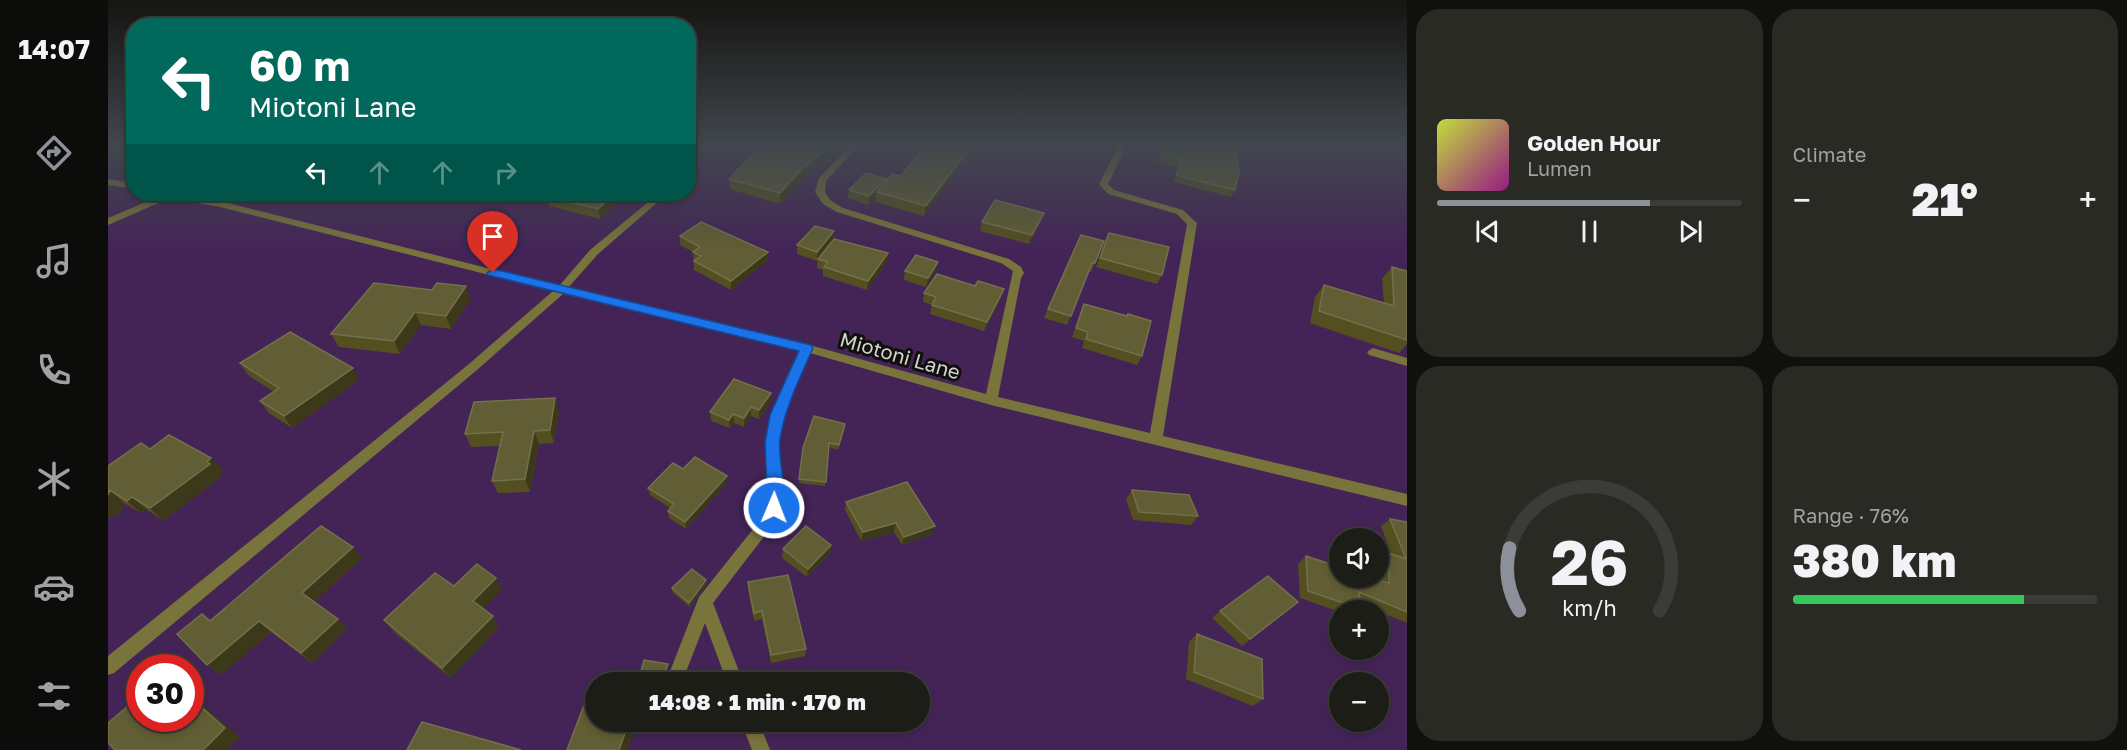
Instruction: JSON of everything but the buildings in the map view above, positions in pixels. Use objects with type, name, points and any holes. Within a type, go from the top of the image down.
[{"type":"street","points":[[822,180],[820,192],[826,202],[840,210],[1005,261],[1017,269],[1019,273],[991,400]]},
{"type":"street","points":[[1105,180],[1104,187],[1111,192],[1180,212],[1192,223],[1156,439]]},
{"type":"street","points":[[108,182],[126,185]]},
{"type":"street","name":"Miotoni Lane","points":[[108,222],[152,201]]},
{"type":"street","name":"Miotoni Lane","points":[[204,201],[806,348],[991,400],[1407,500]]},
{"type":"street","points":[[108,667],[473,367],[561,290],[587,258],[655,201]]},
{"type":"street","points":[[678,672],[705,602],[767,522],[774,508],[772,443],[777,415],[806,348]]},
{"type":"street","points":[[1373,352],[1407,362]]},
{"type":"street","points":[[705,602],[731,672]]},
{"type":"street","points":[[754,732],[761,750]]},
{"type":"shaded area","points":[[108,180],[126,180],[126,201],[696,201],[696,180],[1407,180],[1407,750],[108,750]]},
{"type":"route","points":[[493,273],[806,348],[777,415],[772,443],[774,508]]}]
